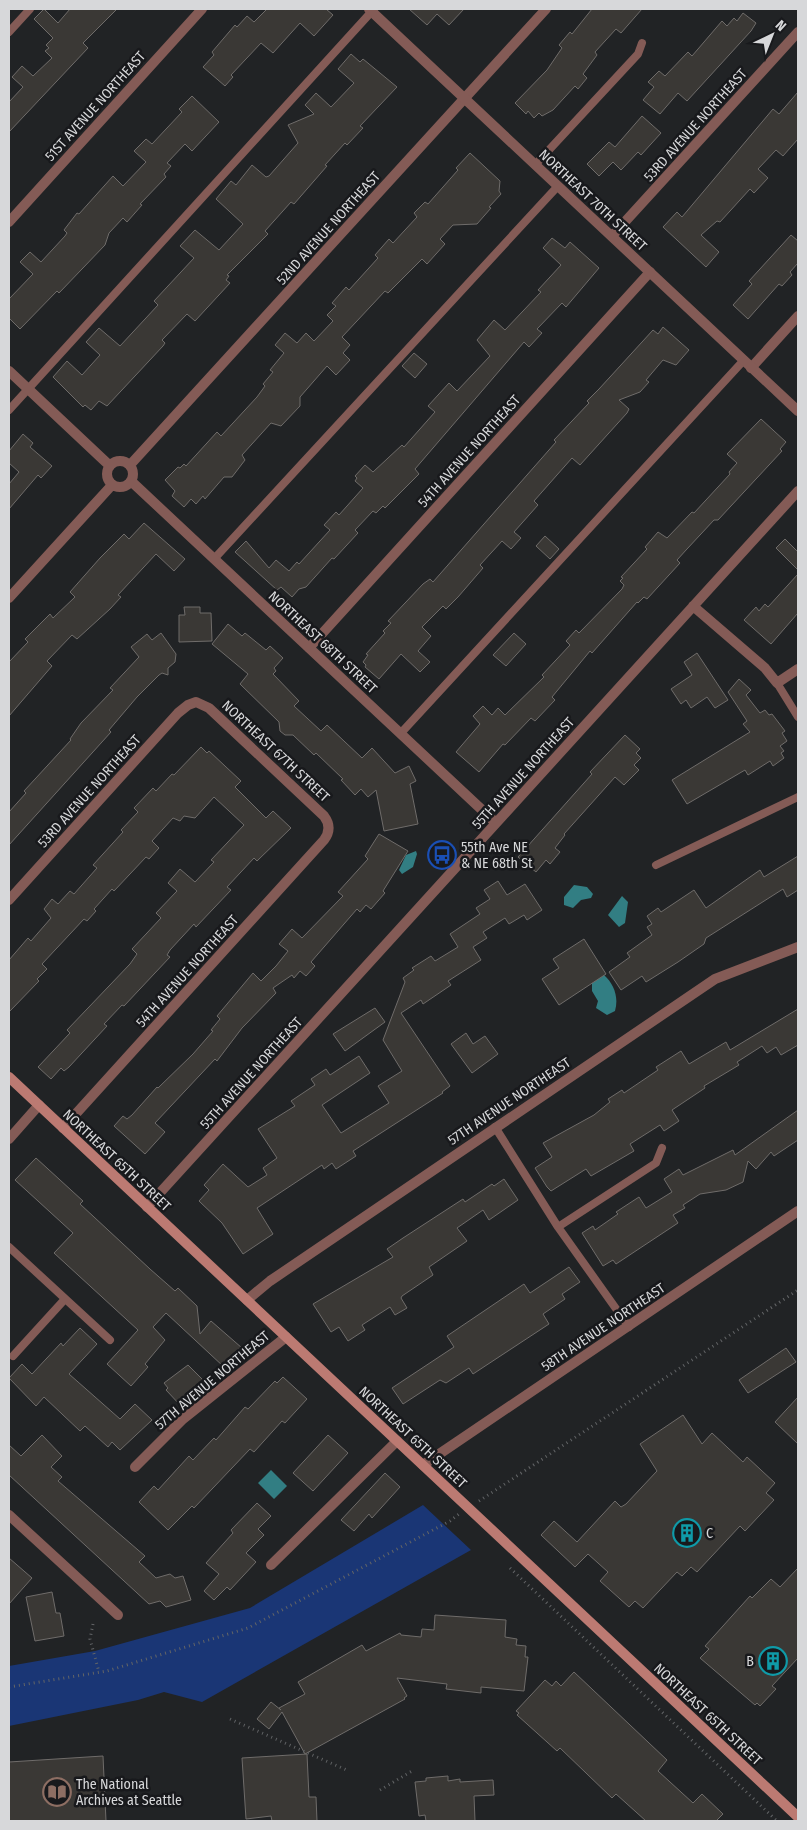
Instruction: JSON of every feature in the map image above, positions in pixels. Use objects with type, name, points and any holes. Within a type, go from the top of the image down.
[{"type":"main road","name":"NORTHEAST 65TH STREET","points":[[9,1077],[798,1817]]},
{"type":"street","name":"51ST AVENUE NORTHEAST","points":[[9,222],[202,9]]},
{"type":"street","name":"52ND AVENUE NORTHEAST","points":[[130,464],[546,9]]},
{"type":"street","name":"NORTHEAST 70TH STREET","points":[[372,10],[798,411]]},
{"type":"street","name":"53RD AVENUE NORTHEAST","points":[[612,236],[798,32]]},
{"type":"street","name":"54TH AVENUE NORTHEAST","points":[[309,648],[650,272]]},
{"type":"street","points":[[748,364],[798,316]]},
{"type":"street","points":[[9,371],[110,466]]},
{"type":"street","points":[[110,466],[121,461],[130,464],[134,473],[132,482],[124,487],[112,485]]},
{"type":"street","points":[[110,466],[108,478],[112,485]]},
{"type":"street","name":"NORTHEAST 68TH STREET","points":[[132,482],[496,823]]},
{"type":"street","points":[[9,598],[112,485]]},
{"type":"street","name":"55TH AVENUE NORTHEAST","points":[[147,1207],[798,491]]},
{"type":"street","points":[[693,606],[765,668],[777,683],[798,669]]},
{"type":"street","name":"53RD AVENUE NORTHEAST","points":[[9,900],[178,713],[192,703]]},
{"type":"street","name":"NORTHEAST 67TH STREET","points":[[192,703],[200,703],[209,708],[260,755],[324,816],[328,822],[329,832]]},
{"type":"street","name":"54TH AVENUE NORTHEAST","points":[[63,1128],[324,840],[329,832]]},
{"type":"street","name":"57TH AVENUE NORTHEAST","points":[[247,1300],[270,1281],[715,979],[798,947]]},
{"type":"street","points":[[9,1139],[39,1105]]},
{"type":"street","name":"58TH AVENUE NORTHEAST","points":[[423,1465],[798,1212]]},
{"type":"street","name":"57TH AVENUE NORTHEAST","points":[[135,1467],[183,1419],[286,1336]]},
{"type":"street","points":[[271,1565],[397,1441]]},
{"type":"street","points":[[9,1515],[118,1615]]},
{"type":"lane","points":[[9,32],[30,9]]},
{"type":"lane","points":[[9,410],[372,10]]},
{"type":"lane","points":[[535,165],[638,54],[642,44]]},
{"type":"lane","points":[[214,559],[558,186]]},
{"type":"lane","points":[[401,733],[748,364]]},
{"type":"lane","points":[[777,683],[798,717]]},
{"type":"lane","points":[[656,864],[798,797]]},
{"type":"lane","points":[[495,1127],[558,1227],[629,1327]]},
{"type":"lane","points":[[558,1227],[656,1163],[662,1148]]},
{"type":"lane","points":[[9,1247],[110,1340]]},
{"type":"lane","points":[[13,1356],[65,1299]]},
{"type":"path","points":[[482,1497],[798,1290]]},
{"type":"path","points":[[9,1687],[99,1672],[248,1628],[454,1516],[461,1521]]},
{"type":"path","points":[[509,1567],[777,1821]]},
{"type":"path","points":[[93,1624],[90,1639],[99,1672]]},
{"type":"path","points":[[230,1719],[349,1771]]},
{"type":"path","points":[[380,1790],[412,1771]]},
{"type":"shaded area","points":[[416,851],[417,854],[413,867],[402,874],[399,870],[406,855]]},
{"type":"shaded area","points":[[574,885],[587,887],[593,894],[591,898],[581,900],[573,908],[564,905],[564,897]]},
{"type":"shaded area","points":[[622,896],[628,902],[625,923],[619,927],[608,915]]},
{"type":"shaded area","points":[[604,975],[613,987],[616,996],[615,1011],[607,1015],[596,1008],[598,1001],[592,991],[592,982]]},
{"type":"shaded area","points":[[271,1470],[287,1486],[274,1499],[258,1483]]},
{"type":"shaded area","points":[[423,1505],[471,1550],[202,1702],[164,1692],[138,1700],[9,1726],[9,1666],[95,1651],[250,1608]]},
{"type":"building","points":[[44,9],[58,23],[70,9],[117,9],[83,43],[88,48],[9,132],[9,102],[23,87],[12,77],[22,66],[33,76],[52,58],[45,51],[49,48],[46,45],[53,38],[34,19]]},
{"type":"building","points":[[267,9],[326,9],[333,15],[314,36],[300,23],[273,53],[261,43],[231,75],[233,77],[225,86],[203,67],[214,55],[212,52],[235,25],[237,27],[247,16],[254,22]]},
{"type":"building","points":[[409,9],[464,9],[449,25],[437,14],[427,25]]},
{"type":"building","points":[[592,9],[642,9],[621,33],[616,29],[595,52],[597,55],[583,74],[587,78],[578,89],[575,86],[553,110],[542,116],[539,113],[534,118],[528,111],[526,114],[515,103],[547,70],[562,48],[559,45],[570,32],[572,34]]},
{"type":"building","points":[[743,13],[756,23],[751,31],[687,101],[678,93],[660,114],[643,100],[654,87],[648,82],[659,71],[665,76],[688,52],[692,56],[722,21],[727,26],[734,18],[737,21]]},
{"type":"building","points":[[351,54],[360,62],[363,59],[397,87],[360,126],[363,128],[347,145],[345,143],[325,165],[327,166],[294,204],[291,202],[265,231],[268,234],[227,275],[229,276],[226,280],[230,283],[195,321],[187,314],[162,340],[165,343],[163,346],[107,406],[99,401],[91,410],[85,405],[83,407],[53,377],[67,361],[82,375],[100,355],[86,342],[99,328],[120,346],[158,305],[154,301],[194,258],[180,246],[195,230],[219,250],[243,224],[216,199],[231,181],[236,185],[252,165],[266,177],[269,176],[298,143],[288,125],[314,114],[305,105],[316,93],[331,107],[354,83],[338,69]]},
{"type":"building","points":[[798,92],[798,139],[783,156],[776,150],[758,169],[768,178],[754,193],[750,189],[720,222],[717,221],[701,235],[719,252],[706,267],[663,227],[677,212],[682,217],[773,109],[779,114]]},
{"type":"building","points":[[192,96],[219,122],[192,151],[185,144],[167,163],[171,166],[164,174],[166,177],[140,204],[142,205],[127,222],[123,218],[109,233],[105,245],[59,293],[57,291],[20,329],[9,318],[9,299],[33,274],[20,262],[30,252],[41,262],[65,236],[67,233],[64,230],[77,213],[79,214],[113,176],[123,186],[146,162],[134,151],[146,139],[152,144],[182,112],[179,109]]},
{"type":"building","points":[[642,116],[661,133],[641,155],[638,152],[621,170],[613,162],[599,176],[587,164],[609,142],[615,147]]},
{"type":"building","points":[[470,153],[500,181],[499,191],[501,194],[489,207],[491,208],[477,224],[453,225],[440,239],[445,244],[427,264],[422,259],[388,293],[385,291],[342,337],[350,345],[343,353],[350,360],[336,375],[327,366],[300,397],[300,406],[281,426],[271,423],[242,455],[245,460],[232,477],[224,477],[205,499],[203,496],[196,504],[191,499],[184,507],[172,496],[175,491],[165,480],[178,467],[180,468],[184,464],[186,466],[217,432],[221,436],[257,397],[265,386],[263,384],[273,372],[270,370],[284,353],[275,345],[285,333],[297,343],[306,333],[314,341],[333,321],[327,315],[336,306],[332,303],[346,287],[349,290],[378,258],[375,255],[389,239],[393,243],[417,217],[414,213],[425,202],[428,204],[458,170],[456,168]]},
{"type":"building","points":[[791,235],[798,241],[798,263],[790,272],[792,275],[782,286],[779,284],[748,319],[733,305],[752,284],[749,281]]},
{"type":"building","points":[[552,238],[565,248],[570,242],[599,268],[566,307],[562,303],[537,329],[542,333],[529,347],[524,342],[415,469],[419,474],[385,508],[383,506],[376,513],[373,511],[355,530],[358,533],[306,587],[299,589],[292,597],[281,587],[277,590],[235,552],[246,541],[269,568],[276,560],[289,571],[297,562],[299,564],[330,530],[324,525],[336,512],[339,515],[363,488],[355,481],[357,478],[355,476],[365,465],[373,472],[402,445],[404,447],[435,412],[428,406],[449,383],[457,391],[490,356],[477,340],[494,320],[505,330],[541,292],[538,290],[561,265],[543,248]]},
{"type":"building","points":[[663,327],[689,350],[676,365],[663,360],[646,380],[649,382],[640,392],[619,400],[629,409],[627,413],[580,465],[572,458],[534,501],[538,505],[514,532],[521,538],[511,549],[502,541],[480,565],[483,568],[458,597],[446,609],[443,606],[422,627],[431,636],[418,651],[430,662],[420,672],[401,654],[379,679],[365,667],[366,665],[363,662],[368,655],[366,654],[385,633],[383,631],[391,623],[388,621],[423,584],[430,579],[433,582],[556,442],[554,440],[589,403],[587,401],[653,330],[658,334]]},
{"type":"building","points":[[414,353],[427,364],[415,378],[402,366]]},
{"type":"building","points":[[761,419],[786,442],[780,449],[782,451],[718,520],[714,520],[687,549],[677,560],[680,563],[647,599],[644,597],[637,602],[592,653],[590,651],[552,697],[555,700],[535,721],[531,718],[505,745],[503,744],[479,772],[456,752],[480,724],[473,716],[483,706],[492,715],[498,708],[505,715],[544,677],[542,675],[570,645],[566,641],[576,630],[579,633],[622,589],[624,585],[620,581],[623,578],[621,577],[647,549],[645,547],[658,532],[667,538],[692,512],[694,513],[730,474],[729,472],[737,463],[727,454]]},
{"type":"building","points":[[23,434],[33,443],[30,447],[52,466],[41,478],[38,475],[9,509],[9,484],[19,472],[9,463],[9,451]]},
{"type":"building","points":[[144,523],[185,559],[174,571],[156,554],[118,595],[121,597],[110,609],[77,639],[72,635],[47,661],[52,666],[9,716],[9,662],[28,642],[25,639],[50,614],[53,618],[75,597],[70,592],[124,534],[129,539]]},
{"type":"building","points":[[545,536],[559,549],[550,559],[536,546]]},
{"type":"building","points":[[785,539],[798,552],[798,570],[776,548]]},
{"type":"building","points":[[798,574],[798,613],[771,644],[744,620],[756,607],[759,611],[765,604],[768,607]]},
{"type":"building","points":[[184,607],[200,607],[200,613],[211,613],[212,641],[179,642],[179,615],[185,615]]},
{"type":"building","points":[[228,624],[242,636],[245,633],[266,650],[270,646],[283,658],[274,668],[276,671],[273,674],[299,701],[294,706],[321,731],[327,725],[362,758],[372,748],[395,773],[409,766],[416,781],[410,784],[418,824],[384,831],[376,790],[368,797],[361,789],[355,795],[341,780],[343,779],[316,753],[314,755],[293,735],[285,735],[280,731],[279,722],[240,684],[248,674],[212,644]]},
{"type":"building","points":[[161,633],[176,654],[175,662],[168,668],[168,675],[162,673],[159,675],[137,697],[109,730],[111,732],[9,845],[9,812],[26,793],[24,791],[71,740],[81,723],[113,690],[110,688],[139,657],[131,647],[147,634],[152,640]]},
{"type":"building","points":[[514,633],[526,644],[506,666],[493,655]]},
{"type":"building","points":[[697,653],[728,700],[715,708],[707,697],[691,708],[686,700],[681,704],[671,689],[692,675],[684,662]]},
{"type":"building","points":[[739,679],[751,690],[746,695],[760,713],[765,710],[769,715],[772,714],[785,731],[782,733],[787,741],[780,746],[784,751],[781,753],[784,758],[773,766],[770,761],[748,775],[745,770],[687,804],[672,780],[750,732],[743,724],[747,721],[728,692]]},
{"type":"building","points":[[625,735],[640,749],[636,753],[641,758],[634,765],[639,770],[624,785],[615,777],[564,834],[555,848],[560,852],[550,864],[546,860],[536,872],[518,857],[592,774],[590,772]]},
{"type":"building","points":[[201,747],[207,753],[209,751],[241,781],[235,787],[266,818],[273,811],[291,828],[257,861],[254,858],[227,887],[231,890],[196,927],[194,924],[170,950],[167,955],[170,957],[124,1006],[122,1005],[104,1024],[107,1026],[69,1067],[64,1071],[61,1068],[51,1079],[38,1067],[70,1033],[67,1030],[130,964],[137,954],[132,949],[161,918],[156,913],[177,891],[168,883],[180,869],[195,882],[214,862],[211,860],[244,825],[214,797],[195,818],[184,816],[180,821],[173,818],[152,841],[159,848],[149,859],[146,857],[114,891],[112,889],[94,909],[96,911],[87,921],[84,919],[42,964],[47,969],[37,979],[39,981],[9,1012],[9,960],[28,938],[31,941],[51,918],[44,909],[52,899],[58,904],[70,891],[74,894],[97,868],[93,865],[123,832],[121,830],[138,812],[134,808],[153,788],[156,791],[172,774],[174,775]]},
{"type":"building","points":[[379,834],[408,851],[383,891],[385,893],[371,909],[366,905],[360,912],[357,909],[311,962],[315,966],[306,976],[300,971],[294,978],[292,975],[273,988],[276,993],[242,1028],[217,1061],[215,1059],[155,1123],[165,1132],[145,1154],[114,1126],[123,1116],[127,1119],[132,1115],[157,1087],[193,1054],[213,1031],[211,1030],[220,1019],[217,1016],[253,973],[261,981],[276,966],[288,951],[279,944],[292,929],[302,938],[343,896],[338,892],[368,859],[365,856]]},
{"type":"building","points":[[798,856],[798,890],[787,897],[783,889],[706,938],[704,944],[646,982],[642,976],[621,990],[609,972],[630,957],[627,953],[652,935],[647,927],[652,924],[647,916],[658,908],[661,912],[694,890],[706,908],[760,870],[764,877]]},
{"type":"building","points":[[498,881],[507,895],[525,884],[542,910],[527,920],[524,915],[509,924],[505,918],[483,932],[487,938],[473,947],[481,960],[448,981],[451,985],[423,1004],[421,1000],[401,1013],[450,1086],[443,1093],[353,1151],[356,1156],[336,1169],[332,1163],[324,1169],[322,1165],[257,1208],[273,1234],[243,1254],[222,1223],[199,1201],[209,1190],[204,1185],[223,1164],[248,1187],[267,1175],[263,1168],[277,1158],[258,1129],[295,1106],[291,1101],[315,1085],[311,1079],[326,1069],[330,1075],[359,1056],[370,1073],[322,1105],[341,1133],[389,1103],[378,1086],[402,1071],[383,1040],[405,982],[403,978],[414,970],[412,968],[431,956],[435,961],[458,947],[450,934],[480,914],[476,908],[490,899],[484,890]]},
{"type":"building","points":[[584,939],[606,974],[559,1005],[542,979],[559,968],[553,959]]},
{"type":"building","points":[[375,1008],[385,1022],[345,1051],[333,1034]]},
{"type":"building","points":[[798,1009],[798,1045],[781,1055],[776,1047],[767,1053],[762,1046],[737,1062],[739,1065],[704,1086],[705,1088],[672,1110],[679,1121],[664,1131],[660,1125],[630,1144],[634,1151],[591,1176],[586,1169],[551,1191],[547,1187],[535,1168],[552,1157],[543,1143],[594,1115],[610,1102],[608,1099],[622,1090],[624,1093],[658,1070],[656,1067],[681,1051],[689,1064],[726,1042],[730,1050]]},
{"type":"building","points":[[466,1033],[473,1044],[485,1036],[498,1054],[472,1073],[451,1044]]},
{"type":"building","points":[[798,1110],[798,1140],[774,1156],[771,1152],[756,1169],[748,1161],[743,1182],[726,1190],[700,1194],[683,1205],[685,1208],[673,1215],[678,1223],[616,1264],[613,1260],[603,1266],[582,1233],[593,1226],[595,1230],[618,1214],[616,1212],[639,1197],[646,1208],[672,1192],[664,1179],[679,1169],[683,1175],[733,1150],[735,1155]]},
{"type":"building","points":[[36,1158],[83,1201],[80,1204],[150,1269],[175,1291],[178,1288],[197,1306],[200,1334],[211,1321],[242,1348],[224,1367],[166,1313],[153,1327],[165,1340],[145,1364],[148,1367],[131,1386],[107,1364],[138,1330],[54,1253],[73,1233],[15,1180]]},
{"type":"building","points":[[504,1179],[518,1200],[489,1220],[483,1210],[457,1228],[467,1241],[429,1267],[433,1275],[402,1296],[401,1298],[407,1308],[395,1315],[390,1307],[362,1325],[365,1330],[348,1341],[339,1327],[331,1332],[313,1304],[393,1257],[387,1249],[403,1238],[463,1199],[465,1202],[492,1184],[494,1186]]},
{"type":"building","points":[[569,1267],[580,1282],[562,1294],[565,1299],[543,1314],[549,1324],[473,1374],[469,1368],[446,1383],[440,1380],[403,1404],[392,1388],[454,1347],[447,1336],[524,1284],[530,1293]]},
{"type":"building","points":[[80,1328],[97,1344],[69,1374],[120,1419],[135,1404],[152,1420],[120,1450],[112,1442],[108,1447],[85,1426],[80,1431],[44,1397],[36,1406],[9,1378],[22,1364],[32,1374],[61,1343],[63,1346]]},
{"type":"building","points":[[786,1348],[796,1362],[748,1393],[739,1380]]},
{"type":"building","points":[[188,1365],[206,1383],[181,1406],[166,1390],[168,1388],[164,1383]]},
{"type":"building","points":[[283,1377],[307,1399],[285,1423],[282,1421],[254,1452],[250,1449],[194,1508],[192,1506],[168,1530],[139,1502],[154,1486],[158,1490],[189,1456],[193,1460],[214,1438],[216,1440],[245,1407],[248,1409],[275,1381],[277,1383]]},
{"type":"building","points":[[798,1397],[798,1444],[775,1422]]},
{"type":"building","points":[[683,1415],[702,1444],[712,1433],[743,1462],[747,1457],[775,1483],[766,1493],[774,1500],[745,1531],[740,1526],[697,1572],[691,1567],[682,1576],[677,1572],[643,1608],[635,1601],[629,1607],[600,1581],[608,1572],[588,1554],[575,1567],[541,1535],[554,1521],[577,1542],[615,1501],[621,1507],[626,1504],[657,1471],[640,1444]]},
{"type":"building","points":[[42,1435],[62,1456],[51,1467],[62,1477],[58,1481],[145,1556],[139,1562],[156,1578],[170,1574],[175,1578],[183,1576],[191,1600],[166,1607],[160,1601],[149,1604],[9,1475],[9,1445],[21,1456]]},
{"type":"building","points":[[328,1435],[348,1453],[313,1491],[293,1473]]},
{"type":"building","points":[[385,1473],[400,1487],[372,1518],[369,1514],[354,1531],[341,1520]]},
{"type":"building","points":[[257,1503],[271,1516],[258,1529],[264,1535],[246,1553],[256,1562],[230,1590],[227,1587],[214,1600],[204,1591],[219,1574],[206,1563],[233,1533],[231,1530]]},
{"type":"building","points":[[9,1558],[32,1578],[9,1604]]},
{"type":"building","points":[[798,1568],[798,1658],[772,1686],[776,1689],[760,1706],[757,1703],[755,1705],[700,1658],[709,1649],[705,1646],[750,1596],[752,1598],[771,1579],[780,1587]]},
{"type":"building","points":[[52,1592],[56,1613],[60,1613],[64,1636],[35,1641],[26,1597]]},
{"type":"building","points":[[435,1615],[506,1620],[505,1637],[517,1639],[516,1645],[526,1646],[525,1657],[528,1657],[524,1691],[481,1687],[481,1693],[446,1689],[447,1684],[397,1678],[407,1696],[405,1699],[305,1754],[282,1712],[269,1729],[257,1719],[271,1702],[281,1710],[279,1708],[305,1694],[298,1682],[362,1645],[366,1651],[400,1633],[401,1635],[421,1637],[422,1629],[434,1630]]},
{"type":"building","points":[[574,1672],[667,1760],[658,1771],[693,1803],[702,1794],[723,1814],[716,1821],[646,1821],[616,1794],[612,1798],[560,1748],[557,1751],[517,1715],[519,1713],[516,1711],[545,1680],[552,1686],[556,1681],[561,1686]]},
{"type":"building","points":[[307,1754],[309,1797],[316,1797],[317,1821],[272,1821],[271,1816],[246,1819],[242,1758]]},
{"type":"building","name":"The National Archives at Seattle","points":[[103,1756],[106,1821],[9,1821],[9,1762]]},
{"type":"building","points":[[448,1776],[448,1781],[460,1779],[460,1782],[493,1780],[494,1795],[474,1796],[475,1821],[426,1821],[425,1815],[419,1816],[415,1782],[426,1781],[426,1778]]},
{"type":"place","name":"55th Ave NE & NE 68th St","points":[[442,855]]},
{"type":"place","name":"C","points":[[687,1533]]},
{"type":"place","name":"B","points":[[773,1661]]},
{"type":"place","name":"The National Archives at Seattle","points":[[57,1792]]}]
